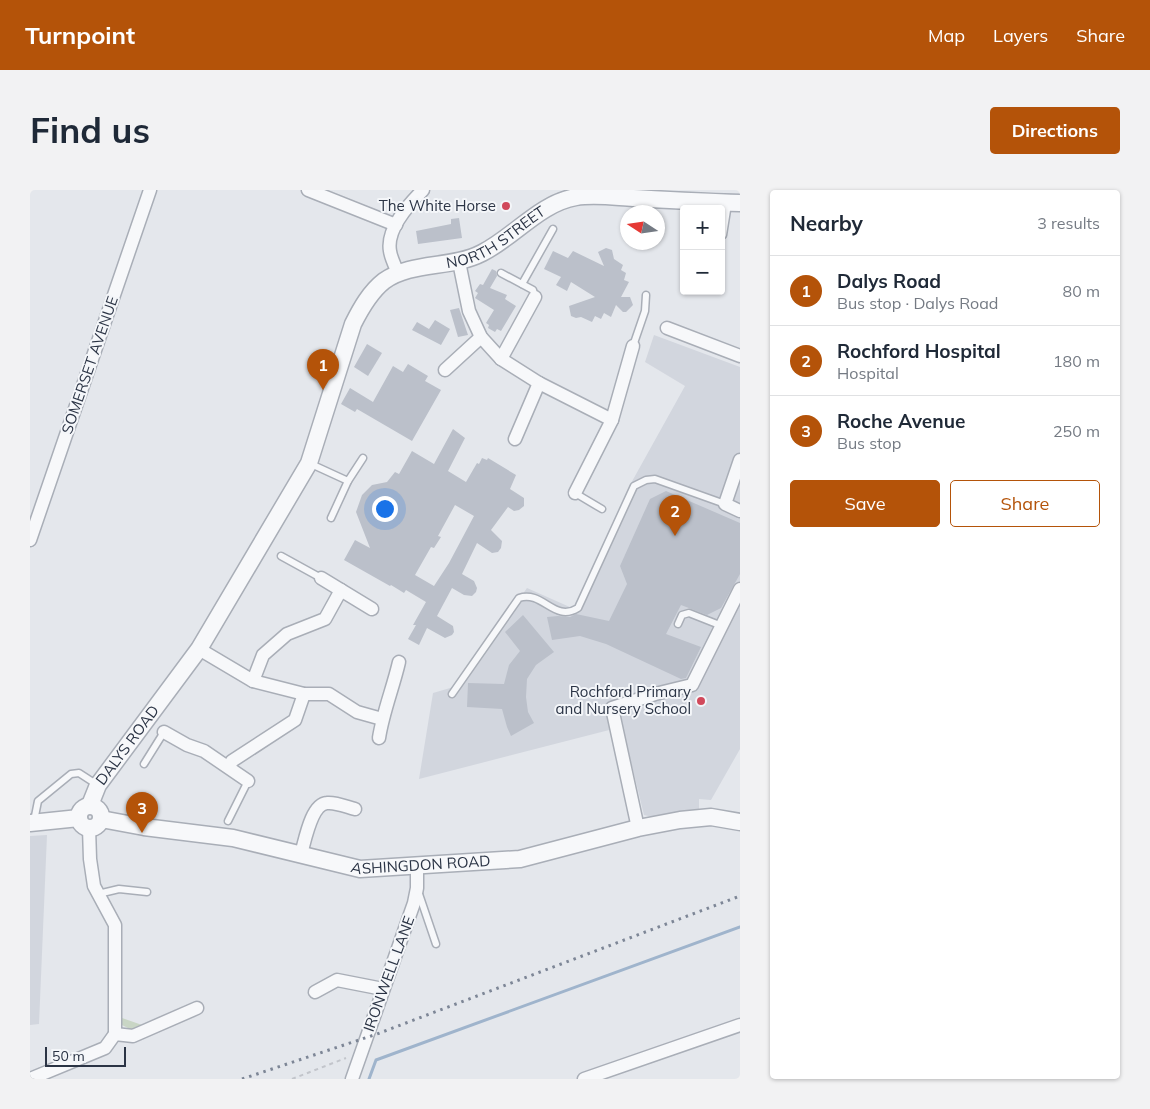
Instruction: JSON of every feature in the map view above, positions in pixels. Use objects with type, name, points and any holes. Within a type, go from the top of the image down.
[{"type":"street","name":"SOMERSET AVENUE","points":[[30,540],[150,190]]},
{"type":"street","points":[[308,190],[396,225]]},
{"type":"street","points":[[398,273],[390,250],[391,238],[396,225],[407,208],[423,190]]},
{"type":"street","name":"NORTH STREET","points":[[398,273],[422,267],[459,262],[483,253],[546,209],[575,198],[589,196],[728,199]]},
{"type":"street","points":[[459,262],[469,311],[482,336],[501,359],[539,383],[612,420]]},
{"type":"street","name":"DALYS ROAD","points":[[90,822],[80,811],[90,806],[98,785],[199,648],[309,463],[353,324],[372,294],[384,282],[398,273]]},
{"type":"street","points":[[501,359],[534,297]]},
{"type":"street","points":[[666,328],[740,356]]},
{"type":"street","points":[[445,370],[482,336]]},
{"type":"street","points":[[575,493],[612,420],[632,346]]},
{"type":"street","points":[[515,439],[539,383]]},
{"type":"street","points":[[740,460],[725,504],[740,511]]},
{"type":"street","points":[[321,578],[372,608]]},
{"type":"street","points":[[638,828],[612,708],[692,684],[740,589]]},
{"type":"street","points":[[252,681],[263,654],[287,634],[325,619],[341,590]]},
{"type":"street","points":[[199,648],[252,681],[304,694],[329,694],[357,712],[382,719]]},
{"type":"street","points":[[379,738],[382,719],[399,662]]},
{"type":"street","points":[[229,767],[232,760],[295,720],[304,694]]},
{"type":"street","points":[[164,732],[187,745],[204,751],[248,781]]},
{"type":"street","points":[[302,854],[311,821],[318,807],[329,802],[355,809]]},
{"type":"street","name":"ASHINGDON ROAD","points":[[32,823],[90,822],[234,838],[360,869],[520,859],[638,828],[680,820],[710,817],[740,822]]},
{"type":"street","points":[[30,1079],[106,1048],[115,1034],[115,925],[94,886],[90,822]]},
{"type":"street","name":"IRONWELL LANE","points":[[352,1079],[382,988],[414,903],[417,888],[417,866]]},
{"type":"street","points":[[314,992],[336,980],[382,988]]},
{"type":"street","points":[[115,1034],[133,1036],[197,1008]]},
{"type":"street","points":[[584,1079],[740,1024]]},
{"type":"lane","points":[[725,221],[728,199]]},
{"type":"lane","points":[[522,284],[553,229]]},
{"type":"lane","points":[[501,273],[533,290],[534,297]]},
{"type":"lane","points":[[632,346],[644,311],[646,295]]},
{"type":"lane","points":[[331,518],[348,480],[363,458]]},
{"type":"lane","points":[[309,463],[348,480]]},
{"type":"lane","points":[[452,694],[519,598],[532,596],[562,612],[569,612],[578,608],[634,486],[646,480],[655,479],[725,504]]},
{"type":"lane","points":[[575,493],[602,509]]},
{"type":"lane","points":[[281,556],[321,578]]},
{"type":"lane","points":[[678,624],[682,615],[689,612],[722,626]]},
{"type":"lane","points":[[144,764],[164,732]]},
{"type":"lane","points":[[32,823],[38,801],[72,774],[79,772],[98,785]]},
{"type":"lane","points":[[228,821],[248,781]]},
{"type":"lane","points":[[417,888],[421,905],[436,944]]},
{"type":"lane","points":[[98,894],[119,889],[147,892]]},
{"type":"path","points":[[292,1079],[361,1053]]},
{"type":"shaded area","points":[[654,335],[740,367],[740,749],[711,800],[699,799],[699,813],[658,815],[657,818],[644,815],[621,721],[617,728],[419,779],[433,693],[457,686],[527,588],[581,612],[630,485],[685,386],[645,362]]},
{"type":"shaded area","points":[[47,835],[39,1024],[30,1025],[30,836]]},
{"type":"green space","points":[[119,1018],[145,1026],[132,1030],[122,1025]]},
{"type":"building","points":[[459,218],[462,238],[418,244],[416,231],[451,224],[451,219]]},
{"type":"building","points":[[606,248],[612,250],[614,259],[623,265],[621,270],[626,273],[624,280],[629,282],[621,297],[630,297],[633,305],[626,312],[623,312],[616,305],[611,317],[604,313],[601,319],[595,316],[592,322],[581,317],[571,316],[569,306],[595,297],[571,282],[567,291],[556,285],[561,277],[544,269],[553,251],[568,258],[573,251],[604,266],[598,252]]},
{"type":"building","points":[[492,269],[496,271],[497,276],[490,288],[507,295],[505,299],[516,306],[501,331],[497,329],[495,332],[488,328],[489,325],[486,323],[494,310],[475,298],[478,293],[475,291],[480,284],[483,285]]},
{"type":"building","points":[[459,308],[468,335],[458,337],[450,310]]},
{"type":"building","points":[[435,320],[450,329],[441,345],[412,330],[417,322],[429,329]]},
{"type":"building","points":[[367,344],[382,353],[368,376],[354,367]]},
{"type":"building","points":[[408,364],[428,376],[425,381],[441,390],[412,441],[357,409],[355,412],[341,404],[350,388],[373,402],[393,366],[403,372]]},
{"type":"building","points":[[453,429],[465,438],[448,471],[466,482],[477,463],[479,464],[482,458],[487,460],[488,458],[516,475],[510,489],[524,498],[524,506],[514,511],[508,507],[491,530],[502,541],[498,552],[492,553],[477,543],[462,574],[474,581],[477,588],[476,592],[472,596],[464,595],[452,588],[437,616],[453,626],[454,632],[452,635],[445,638],[427,628],[419,645],[408,639],[416,625],[413,625],[426,602],[406,590],[404,593],[390,586],[344,560],[355,540],[370,548],[356,512],[362,495],[372,485],[387,482],[395,472],[399,474],[412,451],[434,464]],"holes":[[[455,505],[474,516],[449,563],[434,586],[415,575],[431,547],[434,548],[441,537],[438,536]]]},
{"type":"building","points":[[666,491],[740,523],[740,574],[721,608],[707,615],[681,605],[666,634],[701,647],[686,678],[681,679],[606,644],[580,636],[552,640],[547,617],[570,617],[576,614],[609,621],[627,584],[620,566],[650,499]]},
{"type":"building","points":[[523,615],[554,652],[536,665],[527,679],[526,697],[528,712],[534,723],[511,736],[502,709],[467,707],[468,683],[504,684],[509,665],[520,651],[505,632]]},
{"type":"waterway","points":[[369,1079],[376,1060],[740,927]]},
{"type":"railway","points":[[242,1079],[377,1034],[740,896]]},
{"type":"place","name":"The White Horse","points":[[506,206]]},
{"type":"place","name":"Dalys Road","points":[[323,390]]},
{"type":"place","name":"Rochford Hospital","points":[[675,536]]},
{"type":"place","name":"Rochford Primary and Nursery School","points":[[701,701]]},
{"type":"place","name":"Roche Avenue","points":[[142,833]]}]
